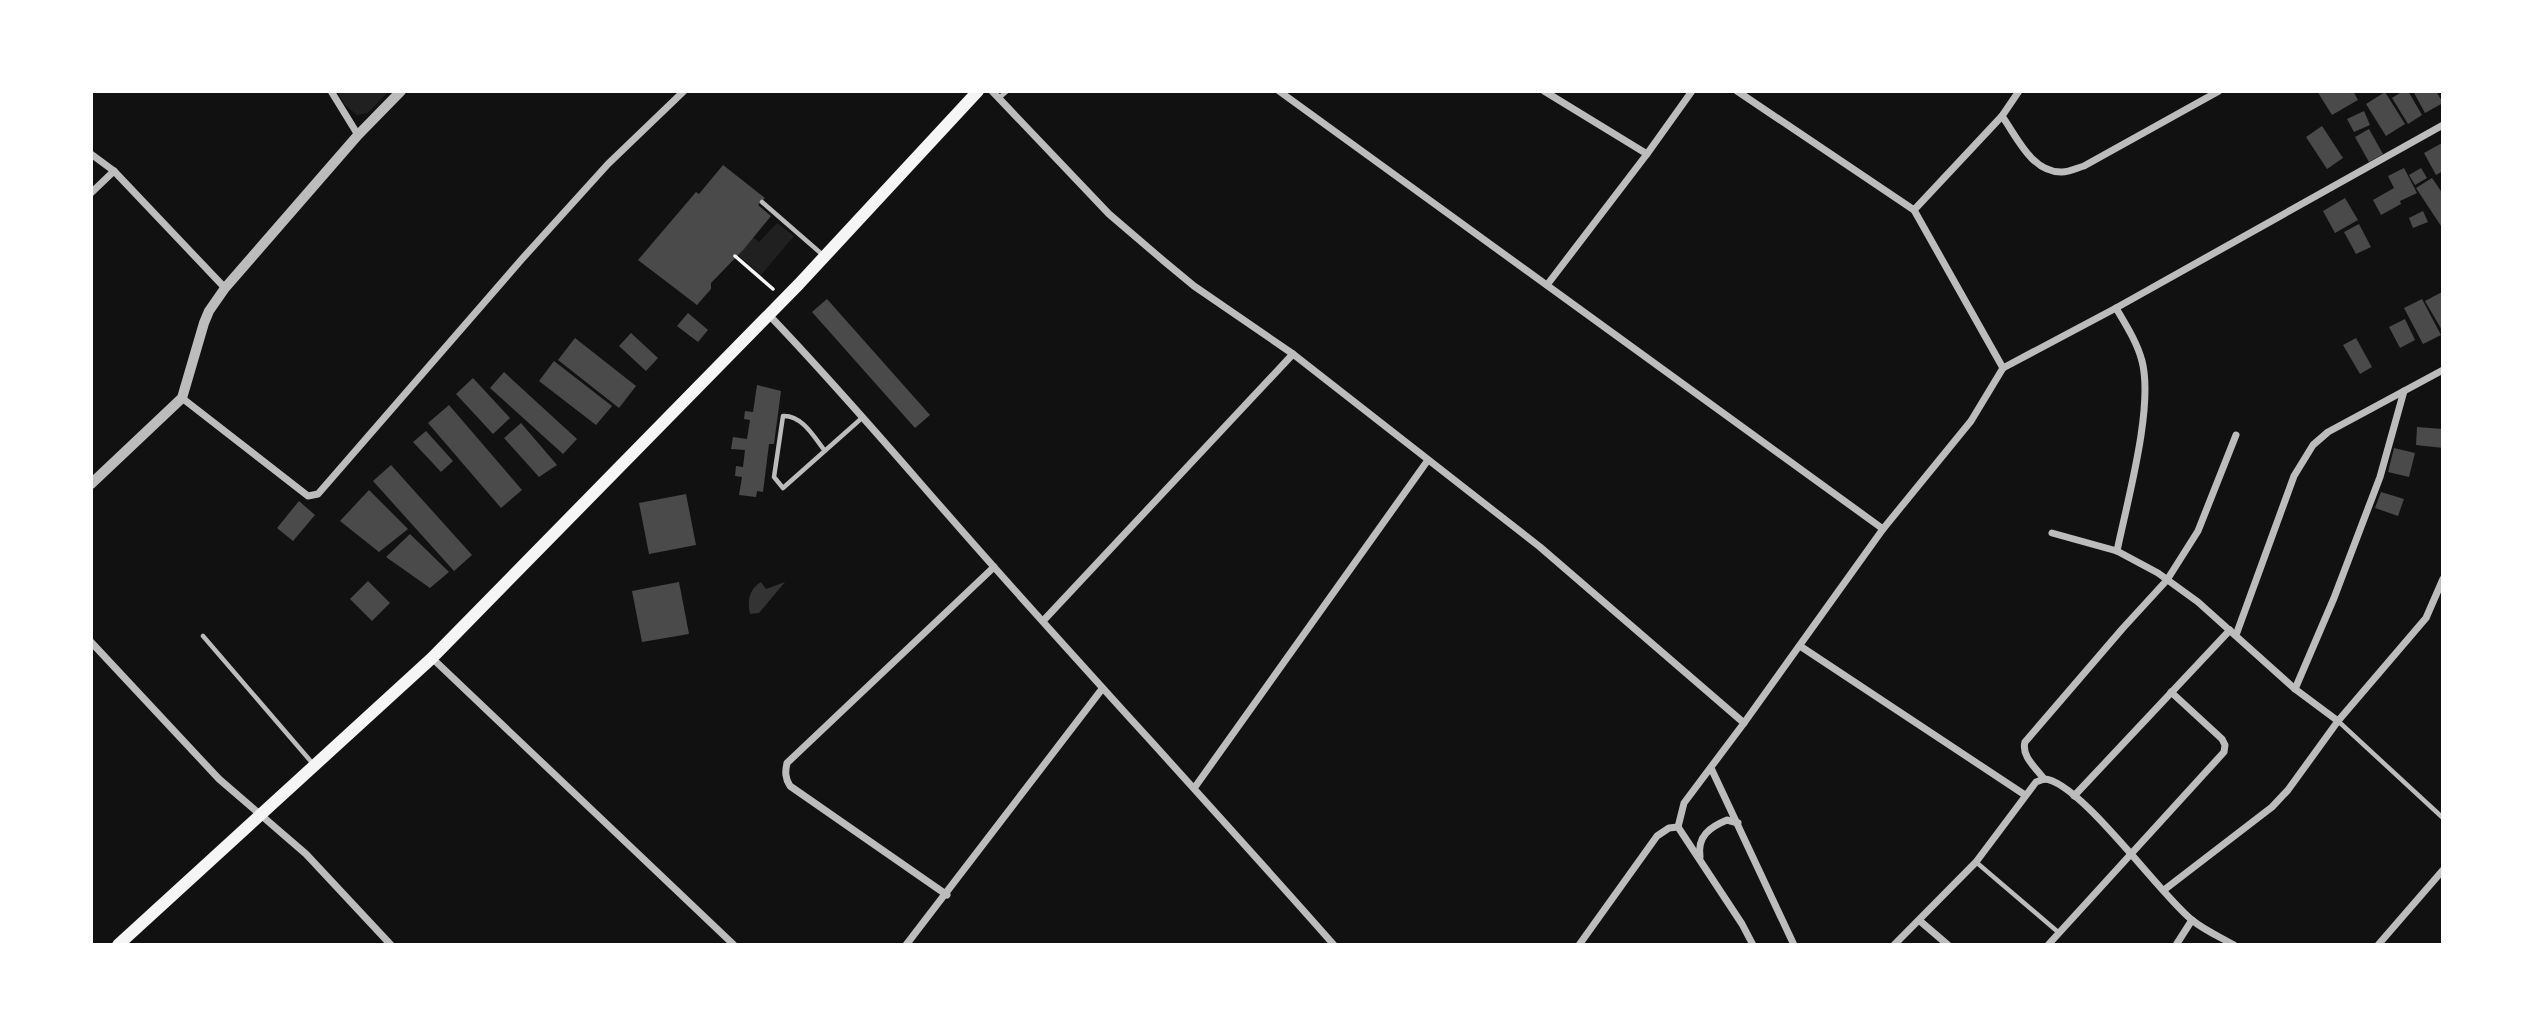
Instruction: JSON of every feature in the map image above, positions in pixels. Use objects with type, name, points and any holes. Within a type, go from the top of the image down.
[{"type":"main road","points":[[118,945],[432,658],[784,298],[978,91]]},
{"type":"street","points":[[331,91],[358,135]]},
{"type":"street","points":[[91,484],[182,398],[209,310],[358,135],[401,91]]},
{"type":"street","points":[[182,398],[308,496],[318,494],[608,164],[684,91]]},
{"type":"street","points":[[992,91],[1109,214],[1165,262],[1293,354],[1541,547],[1744,723]]},
{"type":"street","points":[[1279,91],[1882,529]]},
{"type":"street","points":[[1544,91],[1647,154]]},
{"type":"street","points":[[1547,285],[1692,91]]},
{"type":"street","points":[[1737,91],[1914,210],[2003,368]]},
{"type":"street","points":[[1914,210],[2002,116],[2020,91]]},
{"type":"street","points":[[2002,116],[2035,163],[2046,169],[2062,172],[2084,166],[2219,91]]},
{"type":"street","points":[[1753,945],[1678,827],[1684,803],[1882,529],[1971,421],[2003,368],[2116,308],[2443,125]]},
{"type":"street","points":[[91,154],[114,171],[225,288]]},
{"type":"street","points":[[91,193],[114,171]]},
{"type":"street","points":[[2116,308],[2142,361],[2145,388],[2139,441],[2117,551]]},
{"type":"street","points":[[768,314],[864,417],[1102,689],[1195,787],[1334,945]]},
{"type":"street","points":[[1043,621],[1293,354]]},
{"type":"street","points":[[2074,796],[2171,692],[2233,632],[2294,476],[2313,445],[2328,432],[2443,370]]},
{"type":"street","points":[[2295,689],[2334,598],[2380,477],[2404,391]]},
{"type":"street","points":[[2044,779],[2026,755],[2023,748],[2025,742],[2167,580],[2198,531],[2236,435]]},
{"type":"street","points":[[1195,787],[1429,460]]},
{"type":"street","points":[[2052,533],[2117,551],[2167,580],[2198,602],[2295,689],[2338,721]]},
{"type":"street","points":[[947,895],[790,786],[786,779],[787,763],[994,567]]},
{"type":"street","points":[[2164,890],[2272,807],[2288,790],[2338,721],[2426,618],[2443,579]]},
{"type":"street","points":[[91,642],[219,779],[306,855],[391,945]]},
{"type":"street","points":[[1800,646],[2025,795]]},
{"type":"street","points":[[432,658],[734,945]]},
{"type":"street","points":[[906,945],[947,895],[1102,689]]},
{"type":"street","points":[[2048,945],[2224,752],[2222,739],[2171,692]]},
{"type":"street","points":[[1711,768],[1794,945]]},
{"type":"street","points":[[1894,945],[1976,862],[2025,795],[2036,782],[2044,779],[2052,780],[2074,796],[2131,852],[2192,920],[2234,945]]},
{"type":"street","points":[[1700,859],[1701,841],[1709,829],[1727,820],[1738,823]]},
{"type":"street","points":[[1578,945],[1657,836],[1669,828],[1678,827]]},
{"type":"street","points":[[2381,942],[2442,874]]},
{"type":"street","points":[[2176,945],[2192,920]]},
{"type":"street","points":[[1920,921],[1948,945]]},
{"type":"lane","points":[[999,98],[1007,91]]},
{"type":"lane","points":[[762,202],[824,256]]},
{"type":"lane","points":[[825,451],[795,416],[783,416],[774,477],[783,488],[864,417]]},
{"type":"lane","points":[[203,636],[315,765]]},
{"type":"lane","points":[[2338,721],[2443,818]]},
{"type":"lane","points":[[1976,862],[2058,932]]},
{"type":"lane","points":[[2381,942],[2391,945]]},
{"type":"path","points":[[735,256],[784,298]]},
{"type":"shaded area","points":[[337,91],[389,91],[368,113],[357,115],[345,105]]},
{"type":"shaded area","points":[[777,223],[794,236],[761,275],[738,255],[752,236],[759,242]]},
{"type":"shaded area","points":[[761,582],[766,589],[785,582],[759,613],[750,614],[750,596]]},
{"type":"building","points":[[2317,91],[2353,91],[2358,100],[2332,115]]},
{"type":"building","points":[[2408,91],[2422,115],[2408,124],[2392,98]]},
{"type":"building","points":[[2413,91],[2436,91],[2443,103],[2425,113]]},
{"type":"building","points":[[2385,92],[2405,124],[2386,136],[2366,104]]},
{"type":"building","points":[[2364,111],[2370,125],[2354,132],[2347,119]]},
{"type":"building","points":[[2322,126],[2343,158],[2327,169],[2306,137]]},
{"type":"building","points":[[2369,129],[2383,154],[2369,162],[2355,137]]},
{"type":"building","points":[[2442,143],[2443,171],[2436,175],[2424,153]]},
{"type":"building","points":[[723,165],[765,198],[758,205],[771,216],[711,283],[711,289],[697,305],[638,260],[696,192],[699,194]]},
{"type":"building","points":[[2404,168],[2417,193],[2381,215],[2373,200],[2394,188],[2388,176]]},
{"type":"building","points":[[2421,168],[2427,178],[2415,185],[2409,175]]},
{"type":"building","points":[[2432,178],[2443,194],[2443,229],[2416,188]]},
{"type":"building","points":[[2345,198],[2358,220],[2335,233],[2323,211]]},
{"type":"building","points":[[2423,211],[2428,222],[2413,228],[2409,218]]},
{"type":"building","points":[[2359,224],[2371,247],[2356,254],[2344,232]]},
{"type":"building","points":[[2442,292],[2443,294],[2443,332],[2425,301]]},
{"type":"building","points":[[827,299],[930,415],[915,428],[812,312]]},
{"type":"building","points":[[2422,299],[2441,335],[2423,344],[2404,308]]},
{"type":"building","points":[[688,313],[708,330],[698,342],[677,326]]},
{"type":"building","points":[[2405,319],[2415,340],[2400,348],[2389,327]]},
{"type":"building","points":[[631,333],[658,358],[646,371],[619,346]]},
{"type":"building","points":[[575,338],[636,386],[619,408],[558,360]]},
{"type":"building","points":[[2356,338],[2372,367],[2360,374],[2343,345]]},
{"type":"building","points":[[554,361],[612,406],[596,425],[539,381]]},
{"type":"building","points":[[504,372],[577,439],[563,454],[490,388]]},
{"type":"building","points":[[473,378],[510,418],[493,434],[456,394]]},
{"type":"building","points":[[757,385],[781,391],[774,444],[769,444],[763,492],[757,491],[756,497],[739,495],[742,477],[735,476],[736,466],[743,467],[745,450],[731,449],[733,437],[747,439],[750,420],[744,419],[745,411],[753,412]]},
{"type":"building","points":[[449,405],[522,490],[501,508],[428,423]]},
{"type":"building","points":[[521,423],[557,465],[539,477],[504,438]]},
{"type":"building","points":[[2417,427],[2443,429],[2443,448],[2416,445]]},
{"type":"building","points":[[426,431],[453,461],[441,472],[413,442]]},
{"type":"building","points":[[2394,448],[2415,453],[2409,477],[2388,472]]},
{"type":"building","points":[[391,465],[472,555],[454,571],[373,481]]},
{"type":"building","points":[[369,490],[408,529],[379,552],[340,521]]},
{"type":"building","points":[[2381,492],[2404,499],[2398,516],[2375,508]]},
{"type":"building","points":[[686,494],[696,545],[649,554],[639,503]]},
{"type":"building","points":[[299,501],[315,515],[293,541],[277,528]]},
{"type":"building","points":[[410,534],[449,572],[430,588],[386,557]]},
{"type":"building","points":[[368,581],[390,603],[372,621],[350,599]]},
{"type":"building","points":[[679,582],[689,634],[642,642],[632,591]]}]
